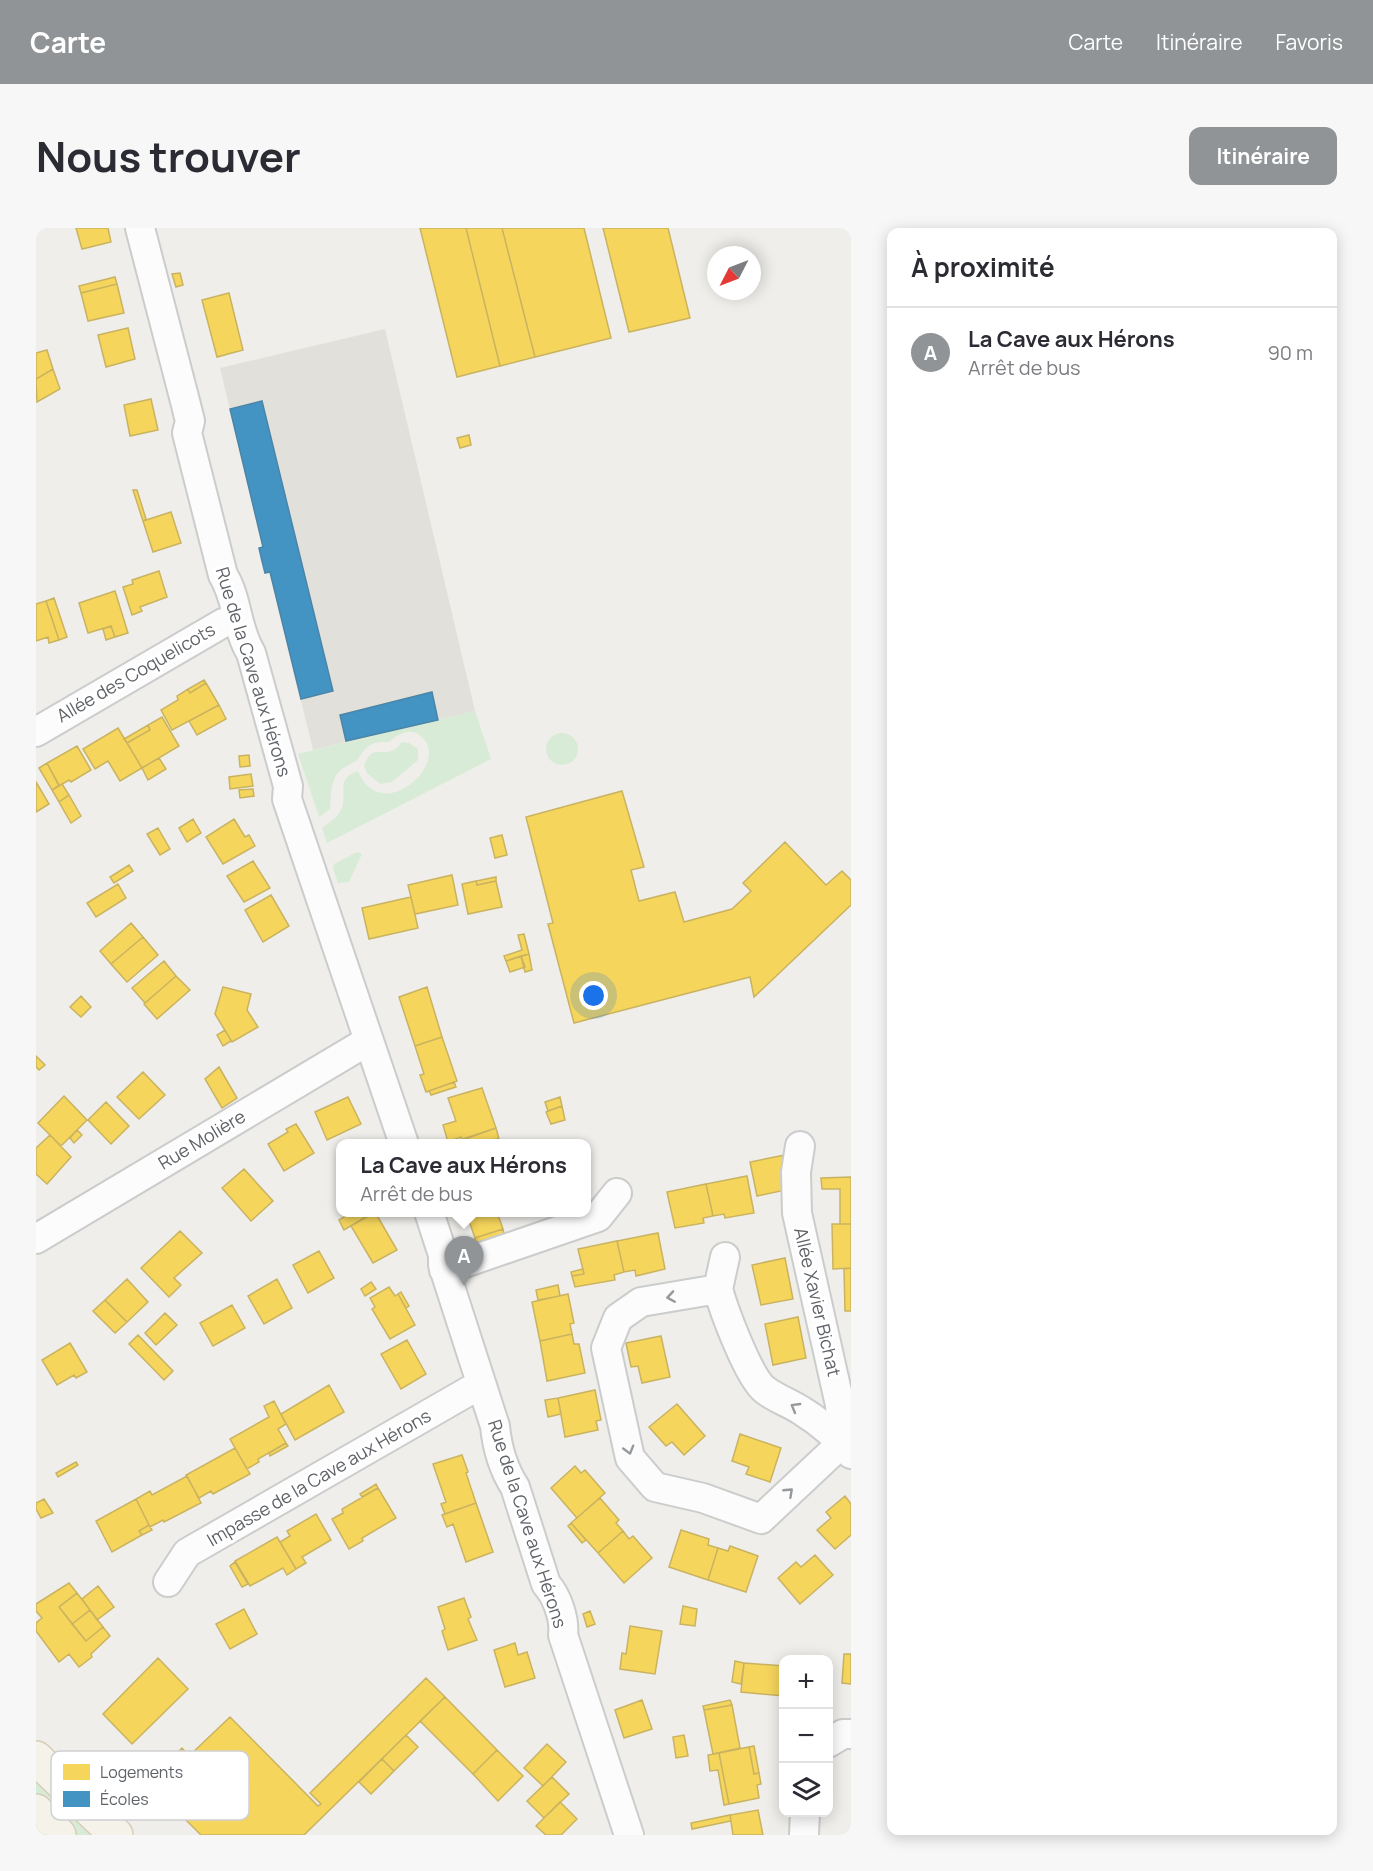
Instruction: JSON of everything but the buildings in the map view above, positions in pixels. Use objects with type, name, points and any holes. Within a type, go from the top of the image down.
[{"type":"main road","points":[[36,1758],[51,1772]]},
{"type":"main road","points":[[100,1820],[116,1835]]},
{"type":"street","name":"Rue de la Cave aux Hérons","points":[[140,228],[190,421],[187,433],[223,575],[230,586],[244,642],[251,653],[288,786],[287,799],[403,1139]]},
{"type":"street","name":"Allée des Coquelicots","points":[[36,732],[223,623],[238,620]]},
{"type":"street","name":"Rue Molière","points":[[36,1239],[368,1041]]},
{"type":"street","name":"Allée Xavier Bichat","points":[[800,1146],[796,1172],[797,1213],[840,1405],[846,1448]]},
{"type":"street","points":[[444,1270],[598,1216],[616,1193]]},
{"type":"street","name":"Rue de la Cave aux Hérons","points":[[431,1217],[443,1255],[444,1270],[508,1477],[515,1487],[546,1584],[552,1591],[564,1626],[563,1635],[629,1835]]},
{"type":"street","points":[[718,1290],[640,1302],[618,1318],[606,1348],[630,1458],[655,1487],[703,1498],[761,1519],[846,1448],[803,1412],[763,1389],[753,1374],[728,1322],[718,1290],[725,1257]]},
{"type":"street","name":"Impasse de la Cave aux Hérons","points":[[168,1582],[188,1553],[481,1384]]},
{"type":"street","points":[[833,1740],[843,1734],[851,1734]]},
{"type":"street","points":[[804,1835],[805,1817]]},
{"type":"shaded area","points":[[385,329],[475,711],[313,750],[270,573],[265,573],[262,561],[259,548],[263,546],[220,368]]},
{"type":"green space","points":[[475,711],[491,759],[327,843],[322,828],[341,811],[347,777],[358,771],[369,787],[383,793],[397,791],[411,784],[422,772],[428,758],[428,745],[418,734],[406,732],[389,742],[371,745],[335,777],[330,809],[319,817],[298,754]]},
{"type":"green space","points":[[562,733],[573,738],[578,749],[573,760],[562,765],[551,760],[546,749],[551,738]]},
{"type":"green space","points":[[402,742],[409,743],[418,749],[418,760],[392,782],[380,784],[367,773],[364,766],[367,759],[377,752],[394,750]]},
{"type":"green space","points":[[357,852],[362,854],[349,882],[338,883],[333,868],[334,864]]},
{"type":"green space","points":[[36,1772],[51,1787],[51,1810],[36,1795]]},
{"type":"green space","points":[[60,1820],[85,1820],[100,1835],[75,1835]]},
{"type":"place","name":"La Cave aux Hérons","points":[[464,1286]]}]
